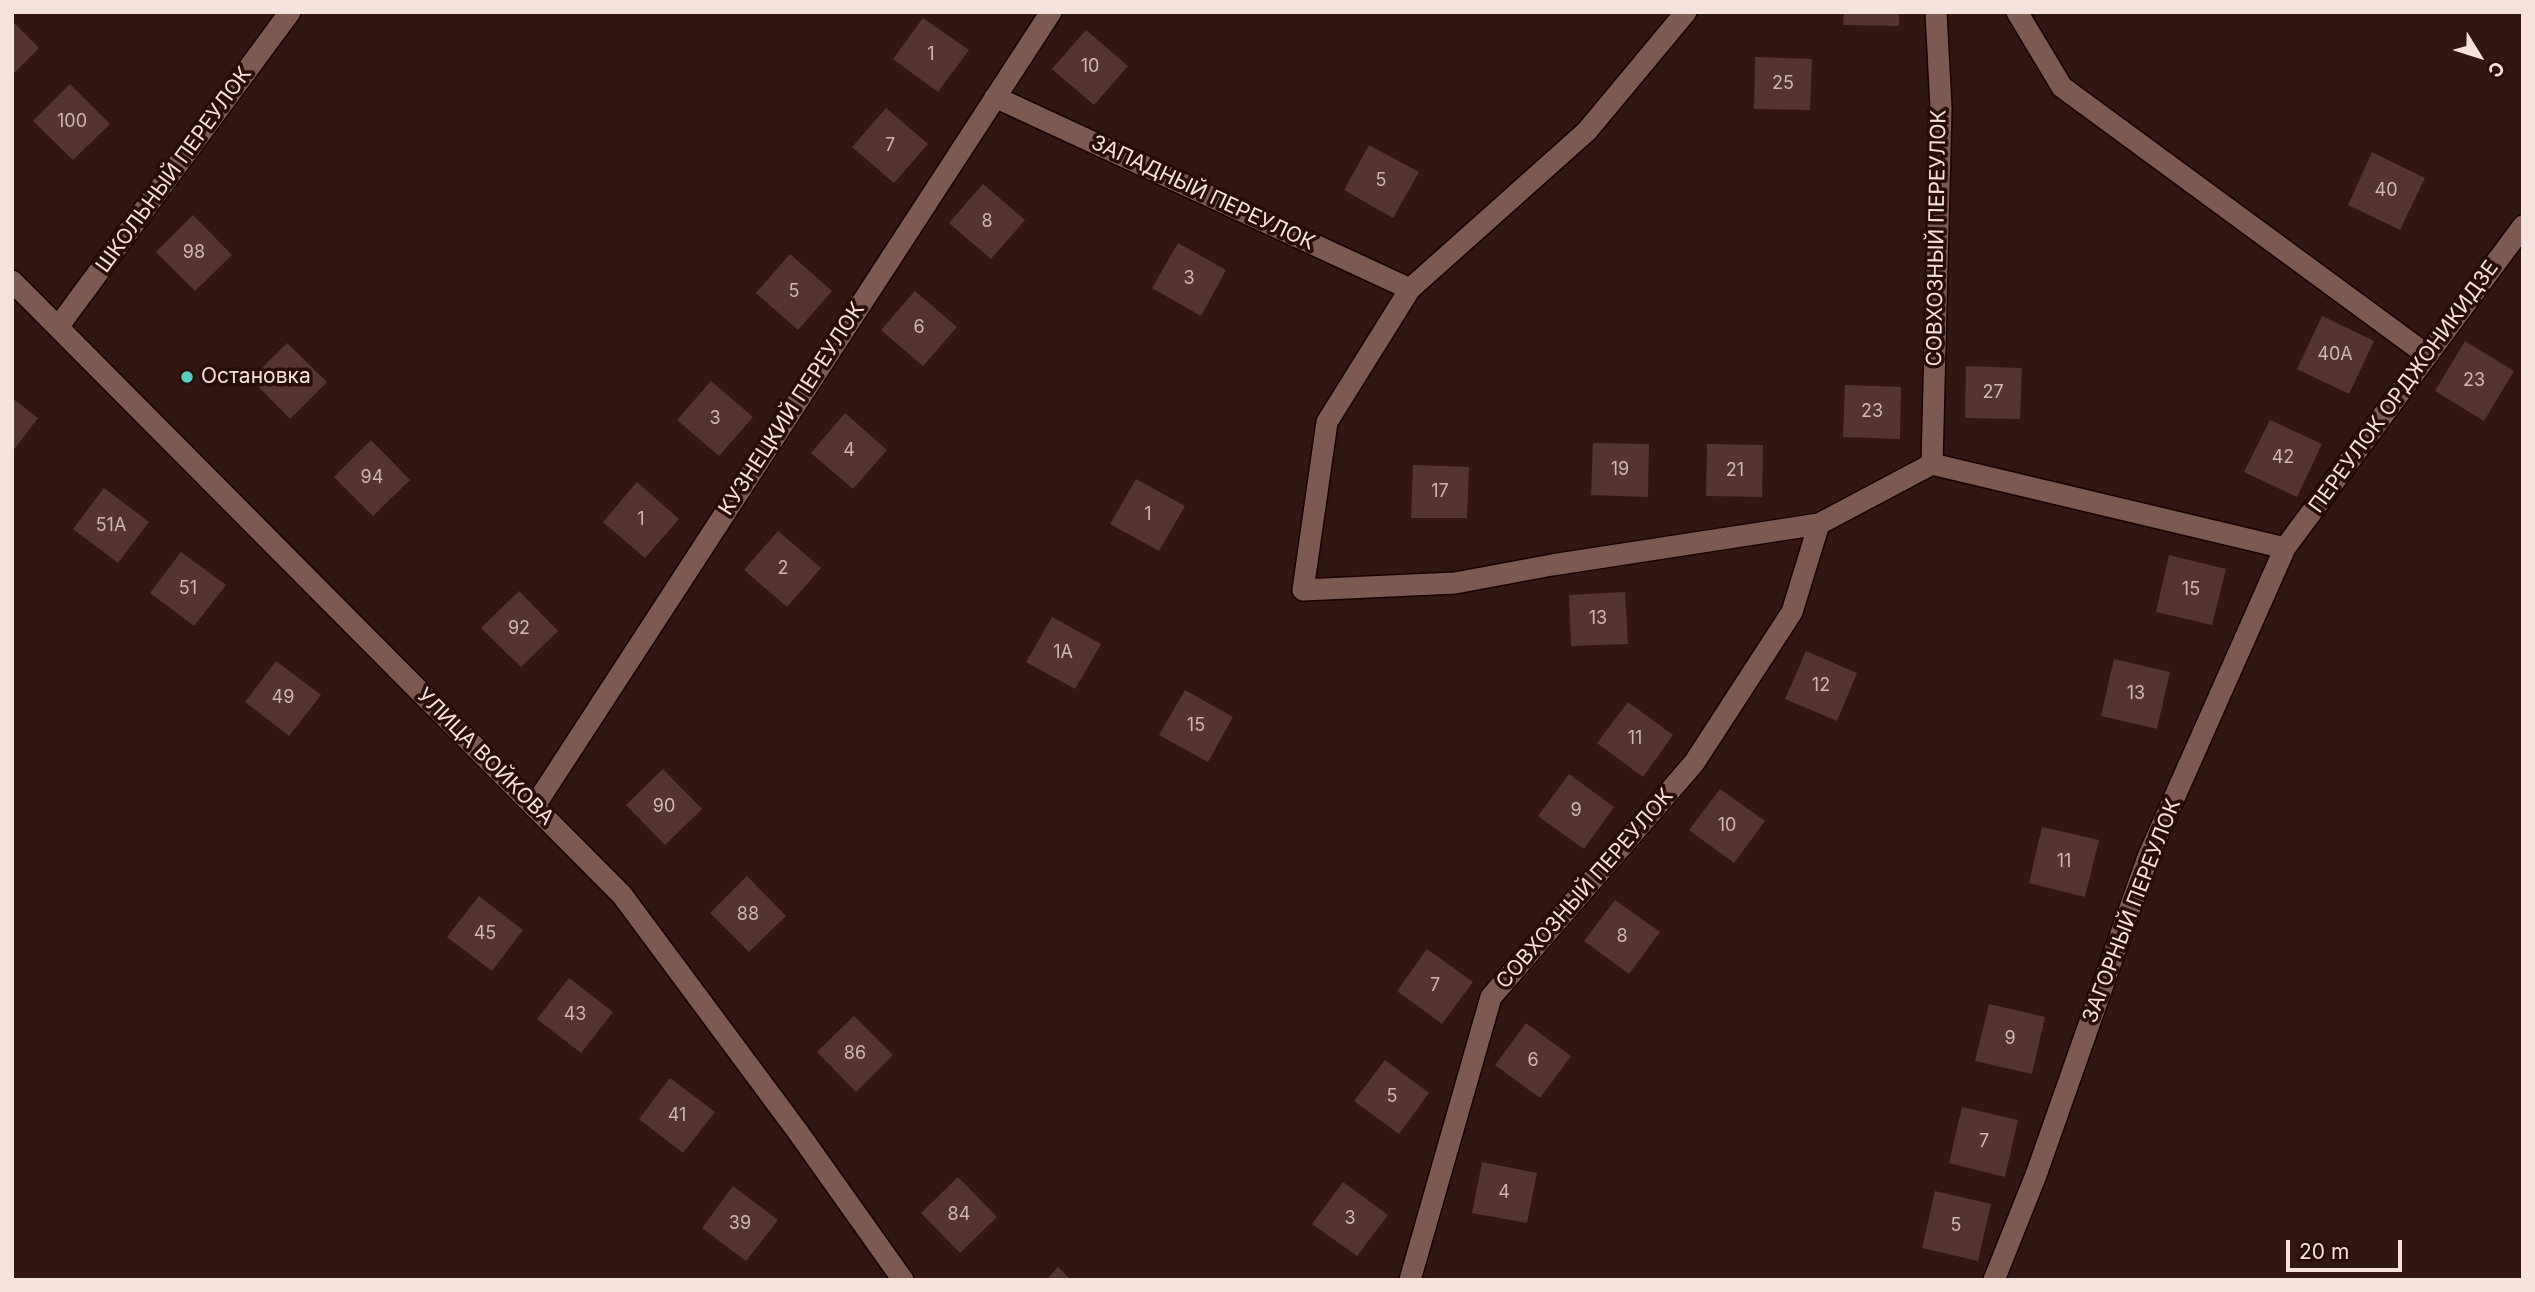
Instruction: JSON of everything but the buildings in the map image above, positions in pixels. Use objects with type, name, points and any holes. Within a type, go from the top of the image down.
[{"type":"street","name":"ШКОЛЬНЫЙ ПЕРЕУЛОК","points":[[58,327],[290,12]]},
{"type":"street","points":[[1686,12],[1587,131],[1410,289],[1327,422],[1303,590],[1455,583],[1552,565],[1819,524],[1932,464],[2285,548]]},
{"type":"street","name":"СОВХОЗНЫЙ ПЕРЕУЛОК","points":[[1932,464],[1941,107],[1936,12]]},
{"type":"street","points":[[2017,12],[2062,87],[2427,355]]},
{"type":"street","name":"КУЗНЕЦКИЙ ПЕРЕУЛОК","points":[[534,807],[996,97],[1044,15]]},
{"type":"street","name":"ЗАПАДНЫЙ ПЕРЕУЛОК","points":[[996,97],[1410,289]]},
{"type":"street","name":"ПЕРЕУЛОК ОРДЖОНИКИДЗЕ","points":[[2285,548],[2523,226]]},
{"type":"street","name":"УЛИЦА ВОЙКОВА","points":[[12,281],[622,895],[798,1132],[903,1280]]},
{"type":"street","name":"СОВХОЗНЫЙ ПЕРЕУЛОК","points":[[1410,1280],[1491,997],[1694,763],[1792,612],[1819,524]]},
{"type":"street","name":"ЗАГОРНЫЙ ПЕРЕУЛОК","points":[[1994,1280],[2036,1175],[2148,858],[2285,548]]},
{"type":"place","name":"Остановка","points":[[187,377]]}]
